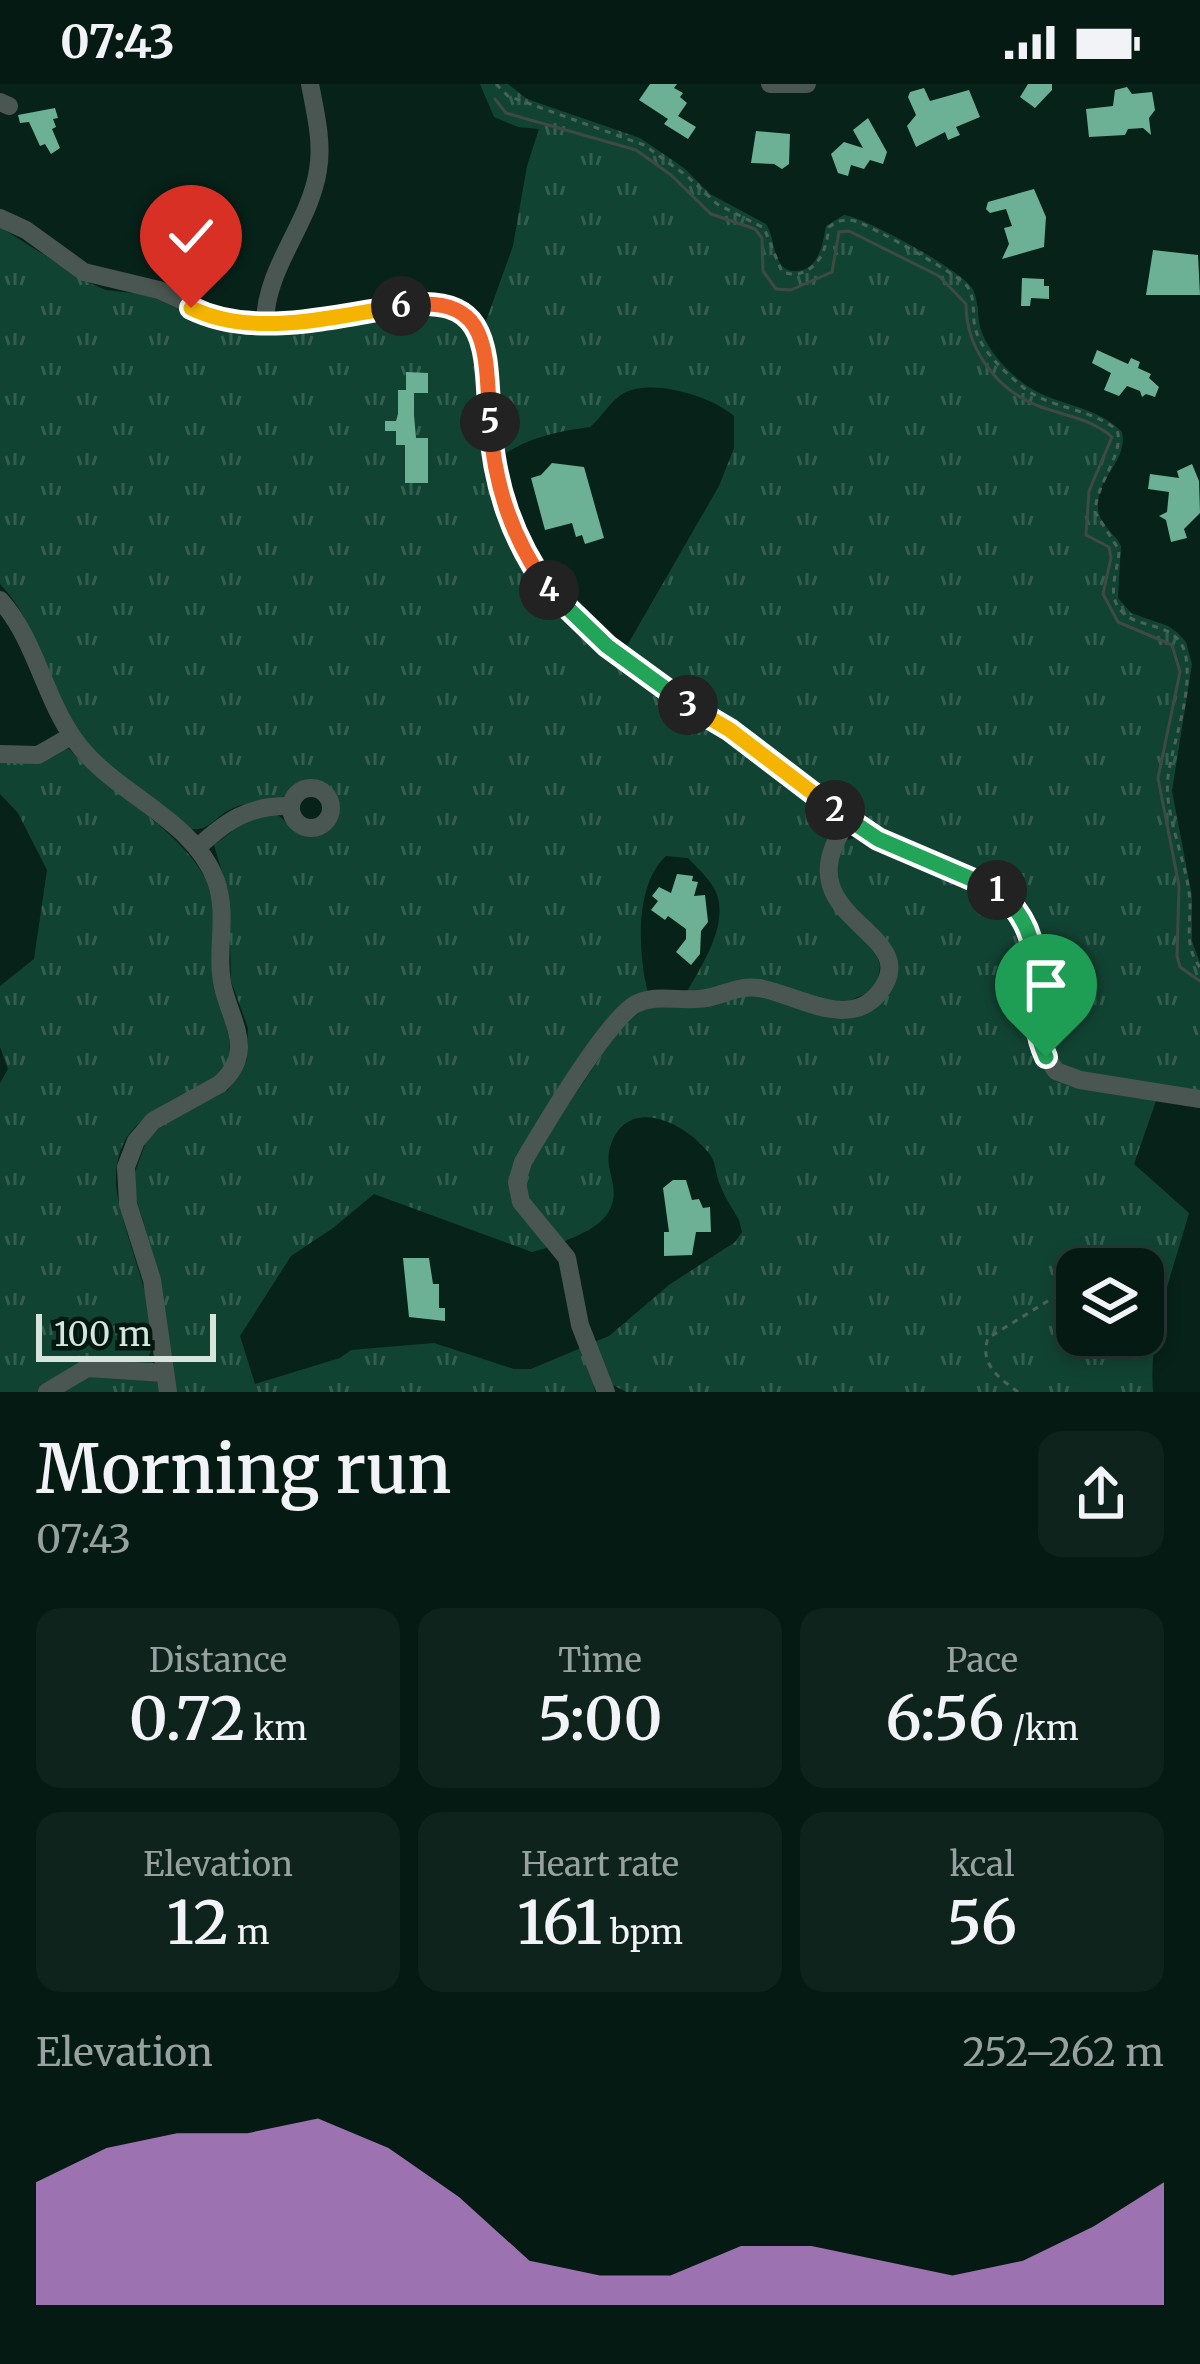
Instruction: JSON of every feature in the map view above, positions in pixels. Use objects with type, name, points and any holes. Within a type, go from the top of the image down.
[{"type":"street","points":[[265,322],[266,299],[307,208],[318,170],[319,134],[310,84]]},
{"type":"street","points":[[770,84],[807,84]]},
{"type":"street","points":[[0,218],[95,277],[159,290],[223,320],[323,318],[432,302],[463,312],[483,341],[498,489],[516,535],[545,584],[574,618],[668,693],[730,730],[849,820],[878,839],[983,881],[1016,909],[1034,952],[1042,1050],[1056,1071],[1080,1080],[1200,1099]]},
{"type":"street","points":[[0,600],[14,619],[71,736],[100,770],[197,848],[218,885],[221,978],[241,1039],[230,1075],[153,1121],[136,1142],[126,1167],[128,1204],[152,1280],[166,1383],[87,1368],[47,1392]]},
{"type":"street","points":[[0,754],[38,755],[71,736]]},
{"type":"street","points":[[197,848],[238,814],[264,806],[290,806]]},
{"type":"street","points":[[606,1392],[580,1325],[567,1258],[521,1202],[517,1182],[523,1162],[614,1025],[639,1002],[704,999],[748,987],[844,1010],[877,996],[886,978],[885,953],[838,902],[828,882],[828,857],[849,820]]},
{"type":"path","points":[[496,84],[508,96],[631,138],[660,155],[717,204],[764,228],[782,272],[795,275],[815,265],[826,247],[830,227],[839,220],[861,223],[942,267],[966,285],[974,303],[976,332],[1011,376],[1032,394],[1117,430],[1120,445],[1099,486],[1095,512],[1119,550],[1113,591],[1116,604],[1124,613],[1166,630],[1185,650],[1187,677],[1168,789],[1189,887],[1189,944],[1200,967]]},
{"type":"path","points":[[1018,1392],[986,1362],[983,1350],[988,1338],[1056,1296]]},
{"type":"green space","points":[[480,84],[508,84],[527,99],[640,138],[684,168],[710,194],[766,224],[777,256],[788,270],[810,266],[826,226],[844,215],[911,246],[972,288],[985,340],[1017,378],[1035,391],[1099,416],[1122,432],[1120,453],[1098,502],[1101,518],[1121,546],[1118,598],[1131,613],[1178,633],[1192,664],[1172,791],[1192,896],[1192,941],[1200,963],[1200,1092],[1080,1072],[1059,1062],[1048,1041],[1039,938],[1015,896],[862,820],[624,651],[719,486],[734,448],[734,416],[681,391],[636,389],[619,397],[590,427],[543,436],[500,457],[494,357],[485,324],[513,246],[527,166],[539,129],[494,117]]},
{"type":"green space","points":[[0,227],[87,282],[106,290],[148,295],[222,329],[299,330],[432,310],[458,319],[473,338],[478,356],[487,472],[496,507],[536,584],[558,612],[831,820],[820,880],[835,908],[875,948],[880,966],[870,992],[846,1002],[687,992],[715,935],[720,910],[710,882],[688,858],[666,856],[648,884],[641,921],[648,993],[513,1167],[550,1247],[532,1252],[374,1194],[291,1256],[240,1336],[255,1384],[340,1358],[351,1350],[434,1343],[514,1369],[531,1369],[581,1348],[595,1392],[0,1392],[0,1083],[8,1069],[0,1047],[0,986],[34,959],[47,870],[18,813],[0,794],[0,762],[69,749],[190,855],[212,897],[213,984],[229,1040],[227,1061],[213,1080],[137,1125],[120,1154],[116,1176],[117,1195],[147,1299],[152,1345],[146,1361],[172,1368],[158,1271],[134,1191],[134,1175],[146,1142],[159,1128],[228,1090],[247,1060],[248,1028],[231,981],[229,895],[214,845],[249,819],[277,814],[298,833],[315,834],[327,830],[337,810],[330,789],[308,781],[280,798],[238,806],[192,829],[108,765],[69,716],[31,630],[0,584]]},
{"type":"green space","points":[[856,838],[998,900],[1025,944],[1039,1060],[1157,1098],[1134,1164],[1189,1213],[1164,1299],[1164,1248],[1056,1248],[1056,1356],[1153,1356],[1153,1392],[626,1392],[611,1384],[594,1342],[609,1336],[669,1285],[735,1242],[742,1232],[739,1220],[708,1152],[685,1131],[656,1118],[629,1121],[618,1131],[608,1155],[614,1195],[609,1211],[595,1226],[563,1242],[529,1196],[529,1163],[622,1025],[648,1006],[744,995],[873,1007],[890,946],[839,888],[837,859],[846,840]]},
{"type":"building","points":[[650,84],[677,84],[674,88],[687,103],[678,116],[696,127],[688,139],[639,100]]},
{"type":"building","points":[[1028,84],[1052,84],[1035,108],[1020,97]]},
{"type":"building","points":[[1127,87],[1132,94],[1152,92],[1151,135],[1143,128],[1128,129],[1125,135],[1089,137],[1086,109],[1113,106],[1115,90]]},
{"type":"building","points":[[924,88],[930,101],[969,90],[980,117],[956,127],[960,135],[948,140],[945,132],[916,147],[907,126],[916,115],[908,97]]},
{"type":"building","points":[[55,108],[58,118],[53,119],[56,127],[52,129],[60,148],[51,154],[45,144],[40,146],[29,122],[20,123],[18,115]]},
{"type":"building","points":[[868,118],[887,152],[883,164],[870,160],[864,169],[851,165],[848,176],[838,173],[831,154],[844,142],[863,148],[853,130]]},
{"type":"building","points":[[756,131],[790,134],[789,164],[782,169],[751,163]]},
{"type":"building","points":[[1034,189],[1046,217],[1044,247],[1002,259],[1009,244],[1004,228],[1012,226],[1006,209],[990,213],[988,202]]},
{"type":"building","points":[[1153,250],[1198,255],[1200,295],[1146,295]]},
{"type":"building","points":[[1022,278],[1044,279],[1049,299],[1031,298],[1030,306],[1021,306]]},
{"type":"building","points":[[1097,350],[1128,364],[1131,358],[1140,362],[1138,368],[1151,374],[1149,378],[1159,387],[1155,397],[1142,397],[1140,391],[1127,386],[1119,396],[1104,390],[1111,373],[1092,363]]},
{"type":"building","points":[[406,372],[428,373],[428,393],[414,393],[414,415],[416,438],[428,438],[428,483],[405,483],[405,445],[396,445],[396,431],[385,431],[385,421],[396,421],[398,390],[406,390]]},
{"type":"building","points":[[552,463],[584,467],[604,538],[585,544],[582,535],[576,537],[572,523],[545,530],[531,478]]},
{"type":"building","points":[[1192,464],[1199,481],[1200,513],[1184,529],[1187,538],[1171,542],[1166,520],[1159,516],[1167,512],[1169,492],[1148,489],[1150,474],[1179,478],[1177,471]]},
{"type":"building","points":[[677,874],[693,876],[692,881],[698,882],[694,896],[705,895],[708,922],[701,931],[700,954],[691,965],[676,952],[686,939],[686,929],[651,910],[658,901],[652,896],[659,887],[671,893]]},
{"type":"building","points":[[673,1180],[686,1180],[692,1200],[710,1207],[711,1232],[696,1232],[692,1255],[664,1256],[664,1232],[669,1232],[663,1188]]},
{"type":"building","points":[[403,1258],[429,1258],[445,1321],[409,1317]]},
{"type":"waterway","points":[[495,99],[506,113],[636,150],[671,175],[711,214],[755,229],[762,238],[763,271],[776,289],[791,290],[832,272],[839,232],[849,231],[939,276],[966,304],[978,352],[998,379],[1025,400],[1087,422],[1112,437],[1089,491],[1086,535],[1109,547],[1103,594],[1118,622],[1172,645],[1180,672],[1158,778],[1179,886],[1177,956],[1180,967],[1200,981]]},
{"type":"route","points":[[191,308],[223,320],[269,322],[432,302],[463,312],[483,341],[492,458],[502,500],[525,552],[554,595],[584,627],[650,680],[730,730],[866,833],[983,881],[1008,899],[1032,940],[1040,1040],[1046,1057]]}]
